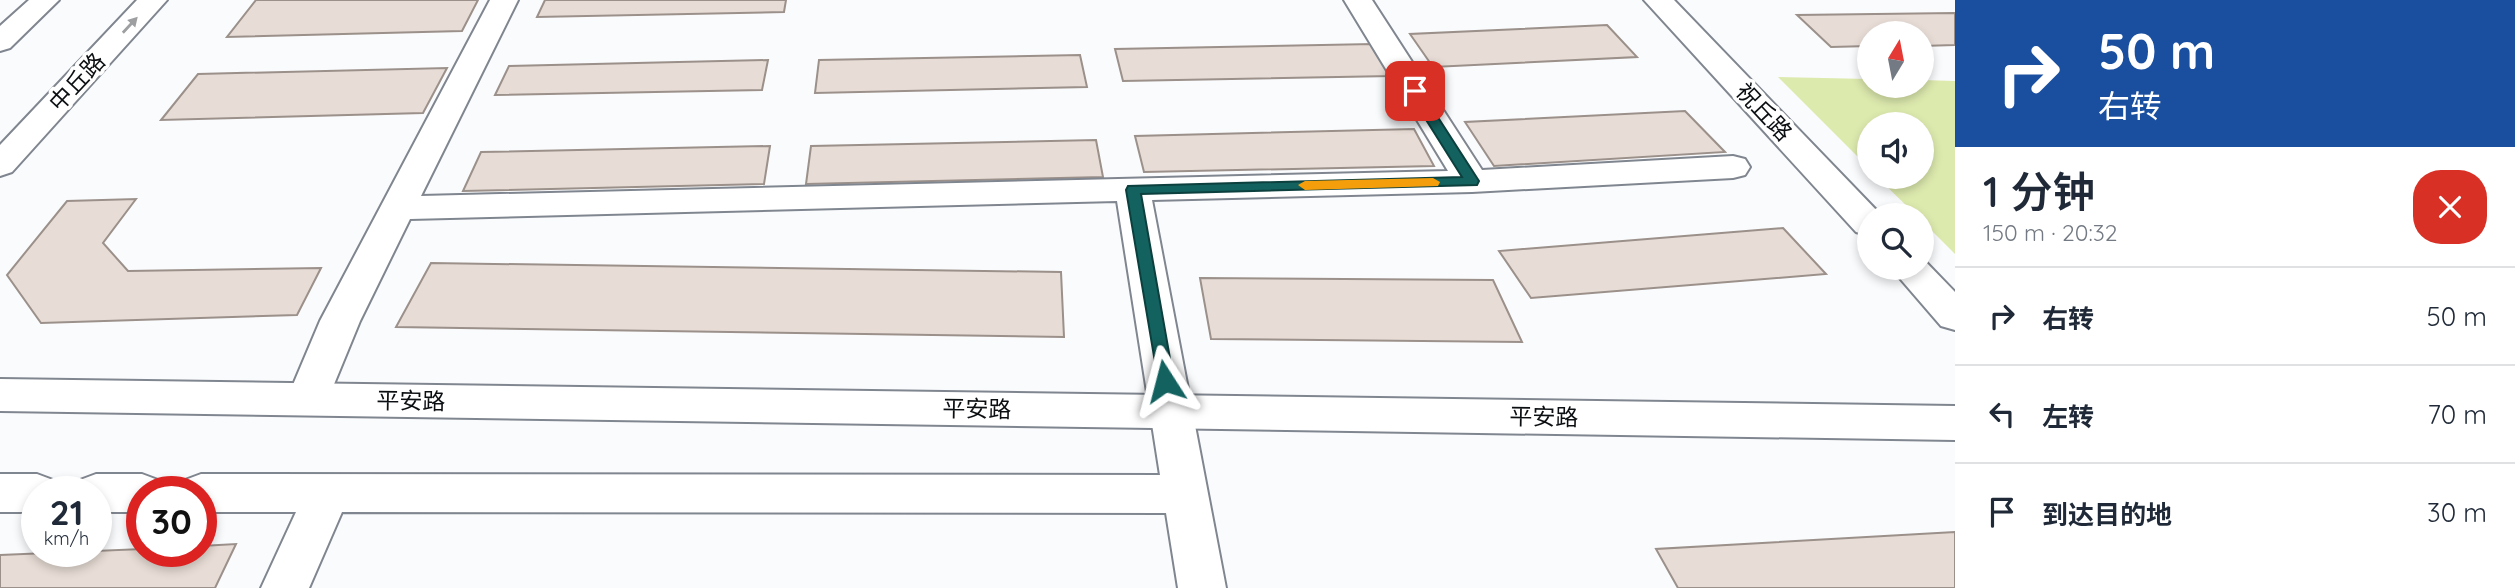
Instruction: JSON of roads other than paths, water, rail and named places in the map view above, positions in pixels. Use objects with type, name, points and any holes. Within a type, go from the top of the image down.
[{"type":"street","points":[[0,42],[46,0]]},
{"type":"street","name":"中丘路","points":[[0,130],[125,0]]},
{"type":"street","name":"中丘路","points":[[0,165],[153,0]]},
{"type":"street","points":[[308,399],[340,321],[504,0]]},
{"type":"street","points":[[1357,0],[1472,181]]},
{"type":"street","name":"祝丘路","points":[[1658,0],[1857,211]]},
{"type":"street","points":[[398,208],[1472,181],[1732,167]]},
{"type":"street","points":[[1133,190],[1202,588]]},
{"type":"street","points":[[1921,280],[1955,316]]},
{"type":"street","name":"平安路","points":[[0,395],[1955,423]]},
{"type":"street","points":[[0,493],[21,493]]},
{"type":"street","points":[[217,494],[1185,494]]},
{"type":"street","points":[[285,588],[327,494]]}]
